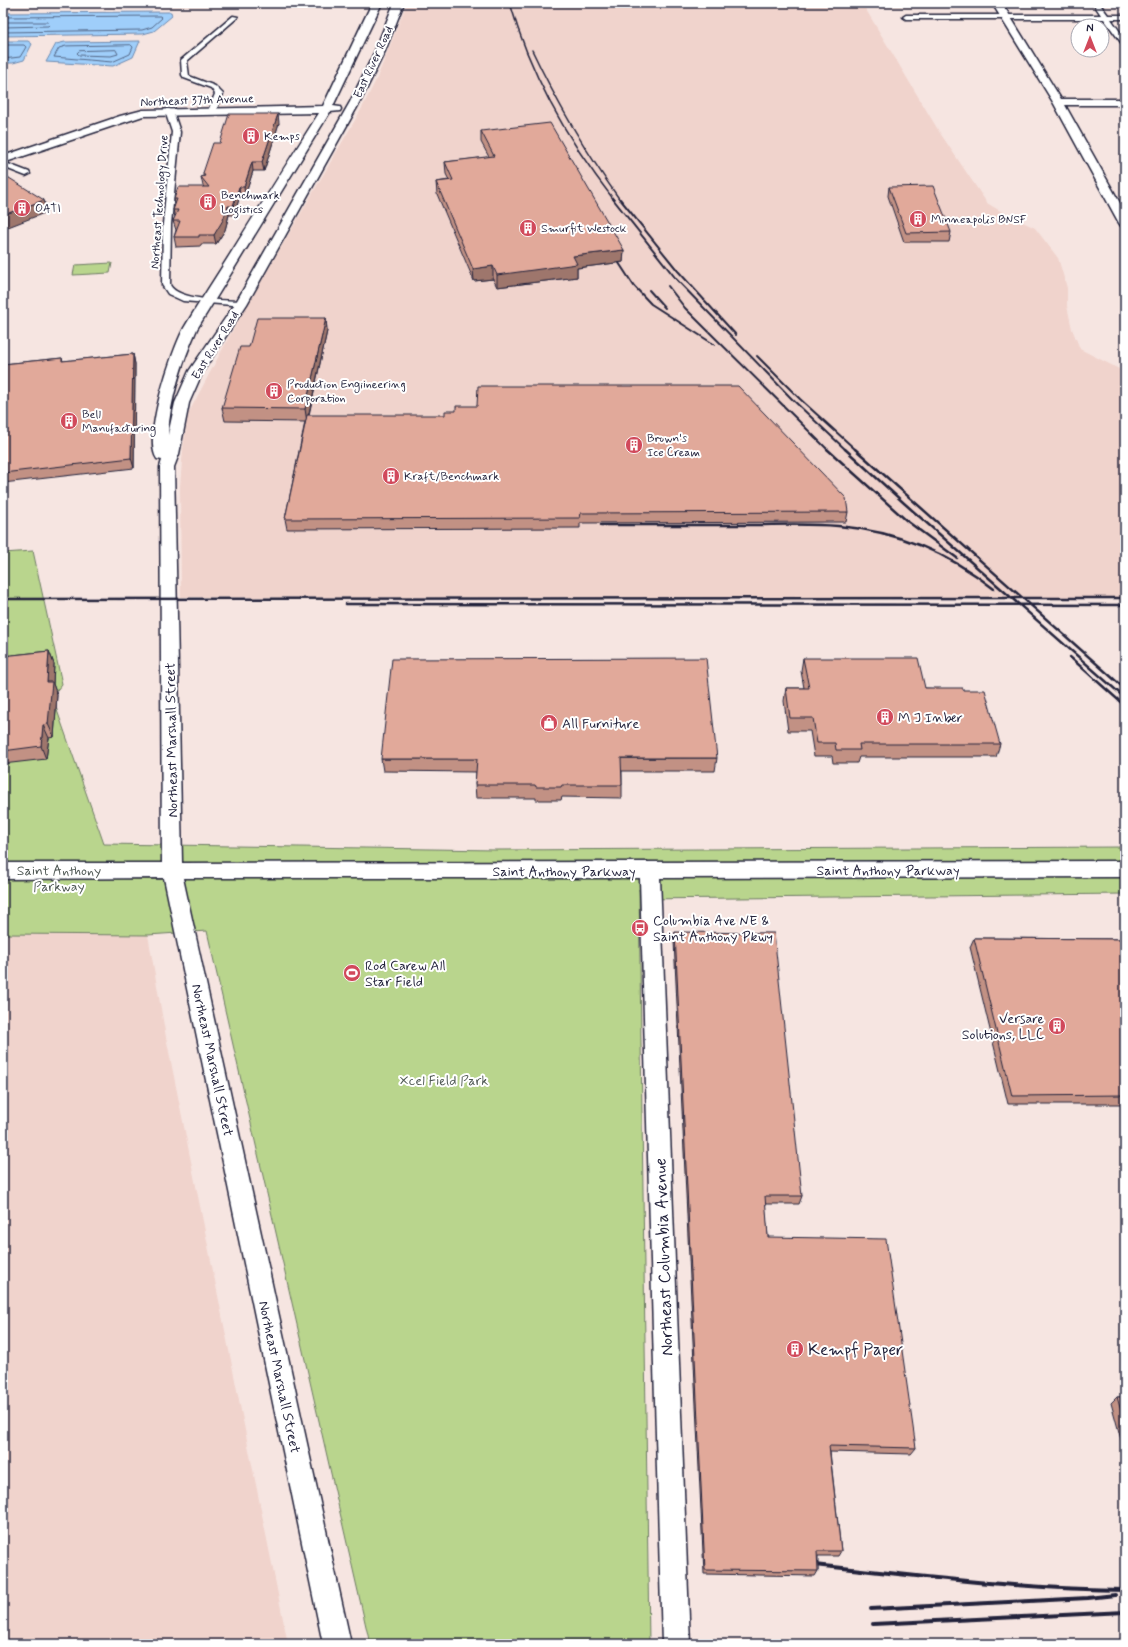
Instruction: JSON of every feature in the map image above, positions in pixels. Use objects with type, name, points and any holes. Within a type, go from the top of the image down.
[{"type":"street","name":"East River Road","points":[[167,467],[162,456],[162,432],[167,390],[178,356],[190,329],[326,110],[377,3]]},
{"type":"street","name":"East River Road","points":[[167,467],[172,454],[182,403],[196,371],[241,304],[353,105],[380,51],[399,3]]},
{"type":"street","points":[[996,3],[1121,207],[1125,223]]},
{"type":"street","points":[[1096,3],[1125,44]]},
{"type":"street","points":[[212,111],[219,94],[213,88],[186,77],[184,60],[235,17]]},
{"type":"street","points":[[906,17],[1125,17]]},
{"type":"street","points":[[1058,102],[1125,102]]},
{"type":"street","name":"Northeast 37th Avenue","points":[[3,160],[132,115],[143,113],[169,111],[326,110],[353,105]]},
{"type":"street","name":"Northeast Technology Drive","points":[[169,111],[176,132],[167,224],[167,290],[172,294],[186,299],[207,300]]},
{"type":"street","points":[[3,164],[26,174]]},
{"type":"street","points":[[207,300],[241,304]]},
{"type":"street","name":"Northeast Marshall Street","points":[[167,467],[172,872],[337,1644]]},
{"type":"street","name":"Saint Anthony Parkway","points":[[3,871],[172,872],[1125,869]]},
{"type":"street","name":"Northeast Columbia Avenue","points":[[650,870],[676,1644]]},
{"type":"shaded area","points":[[407,3],[862,3],[940,133],[987,203],[1035,228],[1058,258],[1067,288],[1067,306],[1072,329],[1080,349],[1125,372],[1125,599],[181,597],[180,487],[183,448],[188,414],[230,335],[362,108],[377,78]]},
{"type":"shaded area","points":[[3,934],[148,935],[166,1037],[288,1644],[3,1644]]},
{"type":"green space","points":[[876,3],[947,3],[948,5],[877,5]]},
{"type":"green space","points":[[112,263],[110,273],[73,275],[75,265]]},
{"type":"green space","name":"Xcel Field Park","points":[[33,551],[62,684],[52,696],[104,844],[495,850],[1125,847],[1125,894],[641,899],[639,889],[649,1644],[370,1644],[207,931],[148,935],[3,934],[3,553]]},
{"type":"water","points":[[171,12],[172,16],[154,31],[143,34],[3,36],[3,13]]},
{"type":"water","points":[[3,41],[28,41],[32,44],[24,60],[13,63],[3,63]]},
{"type":"water","points":[[140,41],[133,57],[113,66],[46,62],[56,44],[65,42]]},
{"type":"building","name":"Benchmark Logistics","points":[[229,114],[278,114],[262,162],[252,162],[244,187],[239,187],[233,206],[228,206],[223,220],[214,235],[199,235],[199,237],[174,237],[180,221],[173,221],[178,210],[173,210],[177,199],[174,199],[178,187],[209,187],[201,177],[205,176],[203,173],[213,143],[220,143]]},
{"type":"building","name":"Smurfit Westock","points":[[550,123],[624,250],[573,256],[577,264],[497,275],[493,266],[473,269],[436,182],[453,180],[445,162],[494,156],[481,131]]},
{"type":"building","points":[[3,176],[6,176],[44,200],[3,215]]},
{"type":"building","name":"Minneapolis BNSF","points":[[933,186],[951,232],[906,233],[889,187]]},
{"type":"building","name":"Production Engiineering Corporation","points":[[257,318],[326,318],[305,409],[222,408],[240,347],[249,347]]},
{"type":"building","name":"Bell Manufacturing","points":[[133,354],[131,458],[3,473],[3,364],[62,358],[62,361]]},
{"type":"building","points":[[478,386],[738,386],[846,498],[848,512],[581,513],[580,518],[285,519],[307,415],[445,415],[445,411],[456,411],[456,406],[477,406]]},
{"type":"building","points":[[49,651],[47,682],[52,682],[48,724],[43,725],[41,746],[3,751],[3,656]]},
{"type":"building","name":"All Furniture","points":[[706,658],[717,758],[621,758],[622,785],[562,785],[561,787],[536,787],[535,785],[475,785],[477,759],[381,759],[392,659]]},
{"type":"building","name":"M J Inber","points":[[803,658],[918,658],[925,688],[963,688],[963,690],[985,690],[1000,744],[859,744],[860,750],[836,750],[835,743],[817,743],[813,718],[790,718],[786,688],[809,688]]},
{"type":"building","name":"Kempf Paper","points":[[675,932],[774,933],[802,1196],[765,1196],[768,1237],[886,1239],[916,1448],[829,1446],[841,1551],[817,1551],[818,1571],[705,1570]]},
{"type":"building","name":"Versare Solutions, LLC","points":[[974,938],[1125,939],[1125,1095],[1012,1096]]},
{"type":"building","points":[[1117,1397],[1125,1397],[1125,1425]]},
{"type":"railway","points":[[510,3],[528,55],[552,106],[581,154],[614,200]]},
{"type":"railway","points":[[532,50],[573,127],[595,164],[620,200]]},
{"type":"railway","points":[[613,199],[677,280],[793,400],[846,450]]},
{"type":"railway","points":[[620,199],[678,271],[736,335]]},
{"type":"railway","points":[[619,263],[634,286],[651,304],[715,345]]},
{"type":"railway","points":[[668,286],[685,308],[828,450]]},
{"type":"railway","points":[[649,290],[665,308]]},
{"type":"railway","points":[[757,356],[800,399],[856,450]]},
{"type":"railway","points":[[827,449],[907,521],[957,558]]},
{"type":"railway","points":[[845,449],[1012,598]]},
{"type":"railway","points":[[855,449],[1023,598]]},
{"type":"railway","points":[[601,525],[803,524],[860,529],[881,533],[921,546],[959,565],[994,589]]},
{"type":"railway","points":[[3,599],[1012,598]]},
{"type":"railway","points":[[1012,598],[1019,605]]},
{"type":"railway","points":[[1012,598],[1023,598]]},
{"type":"railway","points":[[1023,598],[1030,605]]},
{"type":"railway","points":[[1023,598],[1125,598]]},
{"type":"railway","points":[[346,604],[1019,605]]},
{"type":"railway","points":[[1019,605],[1030,605]]},
{"type":"railway","points":[[1019,605],[1125,698]]},
{"type":"railway","points":[[1030,605],[1125,605]]},
{"type":"railway","points":[[1030,605],[1125,689]]},
{"type":"railway","points":[[1070,657],[1125,706]]},
{"type":"railway","points":[[815,1565],[1008,1585],[1125,1590]]},
{"type":"railway","points":[[871,1609],[1088,1598],[1115,1595]]},
{"type":"railway","points":[[873,1624],[1125,1612]]},
{"type":"place","name":"Kemps","points":[[251,136]]},
{"type":"place","name":"Benchmark Logistics","points":[[208,202]]},
{"type":"place","name":"OATI","points":[[22,208]]},
{"type":"place","name":"Minneapolis BNSF","points":[[918,219]]},
{"type":"place","name":"Smurfit Westock","points":[[528,228]]},
{"type":"place","name":"Production Engiineering Corporation","points":[[274,391]]},
{"type":"place","name":"Bell Manufacturing","points":[[69,421]]},
{"type":"place","name":"Brown's Ice Cream","points":[[634,445]]},
{"type":"place","name":"Kraft/Benchmark","points":[[391,476]]},
{"type":"place","name":"M J Inber","points":[[885,717]]},
{"type":"place","name":"All Furniture","points":[[549,723]]},
{"type":"place","name":"Columbia Ave NE & Saint Anthony Pkwy","points":[[640,928]]},
{"type":"place","name":"Rod Carew All Star Field","points":[[352,973]]},
{"type":"place","name":"Versare Solutions, LLC","points":[[1057,1026]]},
{"type":"place","name":"Kempf Paper","points":[[795,1349]]}]
